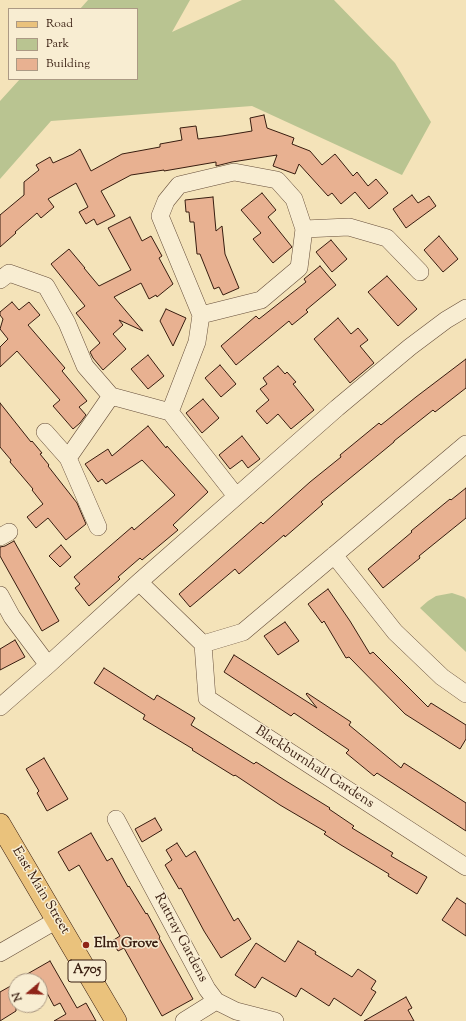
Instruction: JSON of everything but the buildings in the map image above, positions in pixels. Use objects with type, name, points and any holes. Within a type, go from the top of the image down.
[{"type":"main road","name":"East Main Street","points":[[0,824],[116,1021]]},
{"type":"street","points":[[170,412],[197,342],[201,315],[160,216],[166,201],[179,185],[234,172],[277,180],[294,199],[304,229],[299,268],[261,300],[201,315]]},
{"type":"street","points":[[304,229],[349,227],[387,238],[420,272]]},
{"type":"street","points":[[0,280],[9,274],[46,286],[67,323],[85,366],[111,396],[170,412],[236,496]]},
{"type":"street","points":[[0,707],[236,496],[337,408],[410,347],[446,320],[466,308]]},
{"type":"street","points":[[68,458],[111,396]]},
{"type":"street","points":[[45,432],[68,458],[98,527]]},
{"type":"street","points":[[140,582],[203,644],[243,632],[466,444]]},
{"type":"street","points":[[334,555],[395,632],[442,677],[466,694]]},
{"type":"street","points":[[0,595],[6,621],[48,665]]},
{"type":"street","name":"Blackburnhall Gardens","points":[[203,644],[207,698],[466,867]]},
{"type":"street","name":"Rattray Gardens","points":[[116,819],[203,982],[216,1001],[236,1011],[276,1021]]},
{"type":"street","points":[[0,953],[57,920]]},
{"type":"street","points":[[184,1021],[216,1001]]},
{"type":"green space","points":[[88,0],[190,0],[172,32],[242,0],[334,0],[395,63],[431,122],[402,175],[252,106],[51,121],[0,179],[0,101],[19,80],[138,80],[138,8],[81,8]]},
{"type":"green space","points":[[452,593],[466,599],[466,652],[420,608],[436,596]]},
{"type":"place","name":"Elm Grove","points":[[86,945]]}]
